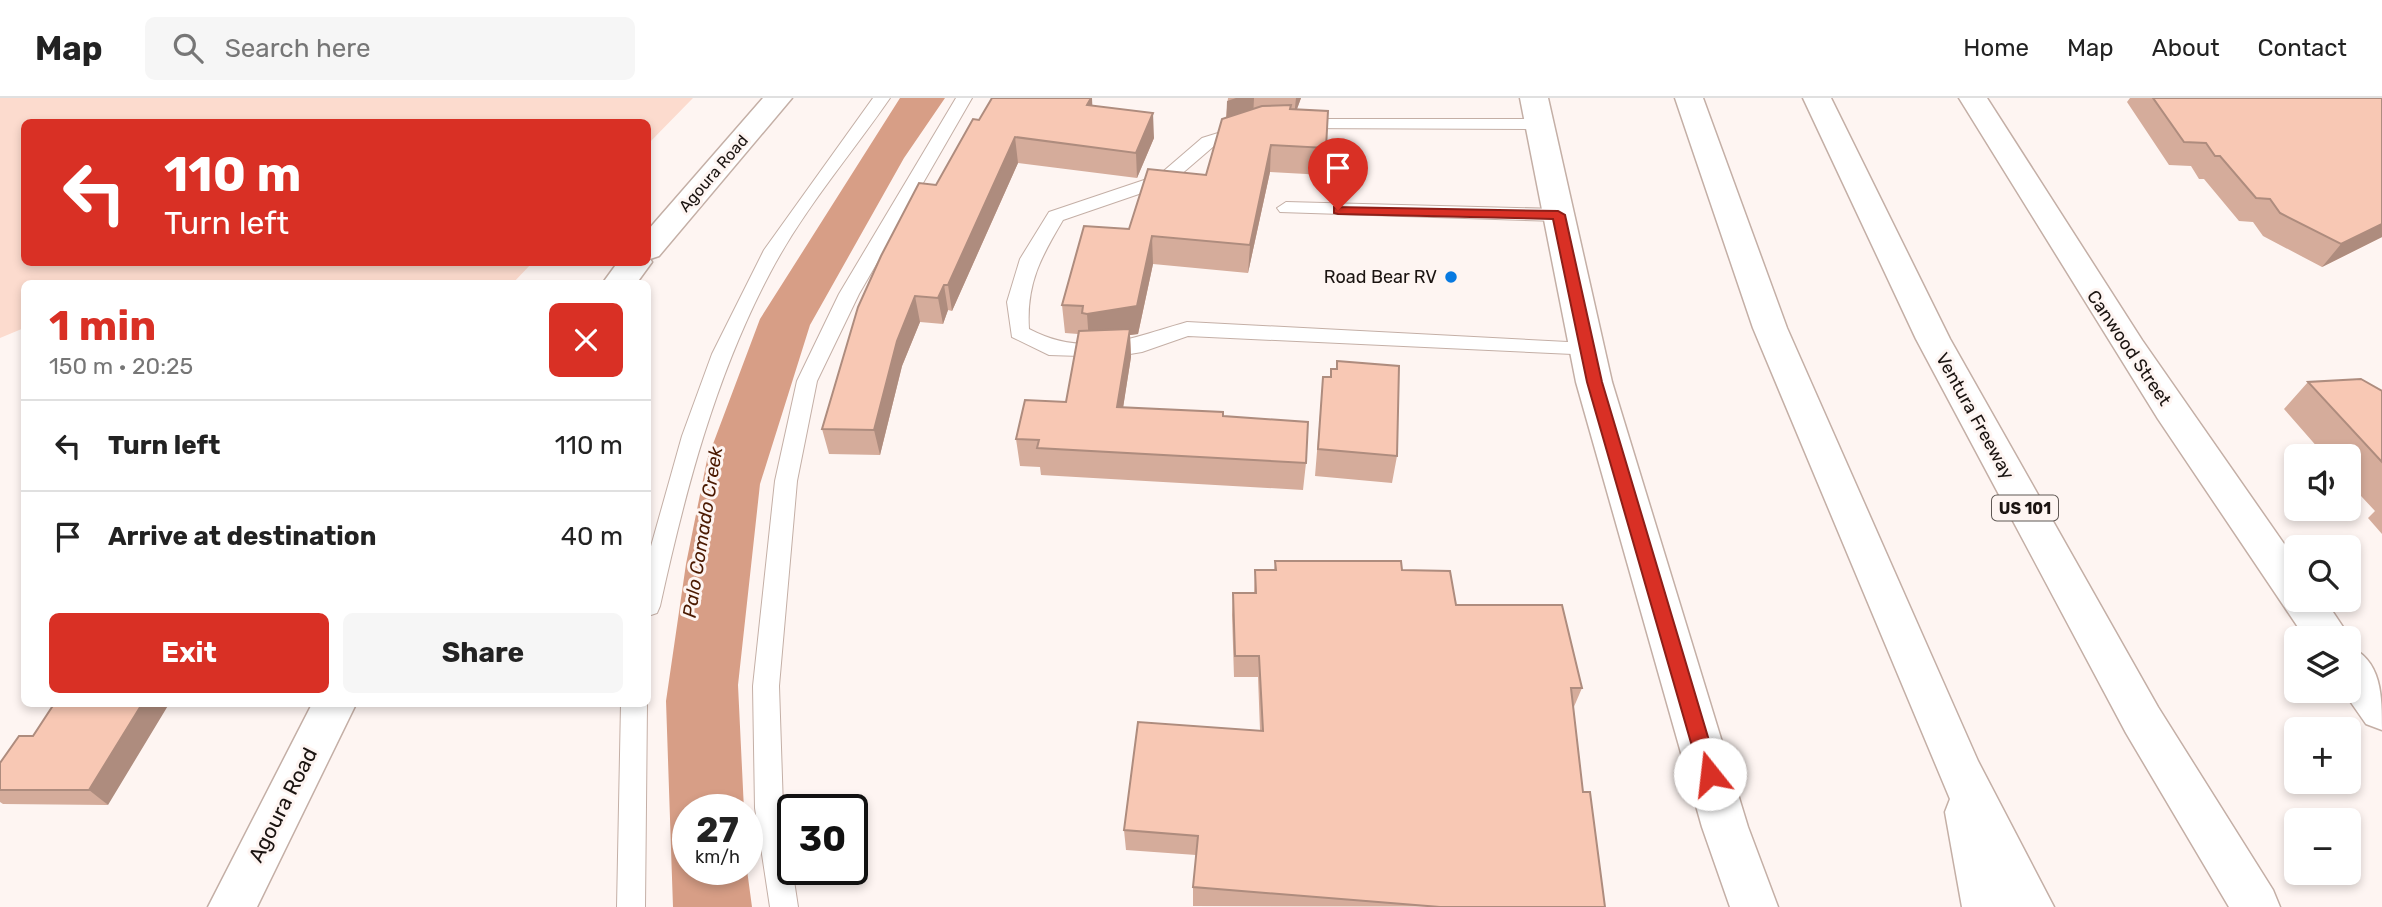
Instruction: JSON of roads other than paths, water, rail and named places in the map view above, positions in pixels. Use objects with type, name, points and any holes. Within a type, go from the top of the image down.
[{"type":"main road","name":"Agoura Road","points":[[651,246],[778,98]]},
{"type":"main road","points":[[1689,98],[1770,328],[1960,772],[2030,907]]},
{"type":"main road","name":"Ventura Freeway","points":[[1817,98],[1933,339],[2142,720],[2256,907]]},
{"type":"main road","name":"Canwood Street","points":[[1973,98],[2085,282],[2284,575]]},
{"type":"main road","points":[[1537,111],[1587,350],[1721,814],[1754,907]]},
{"type":"main road","points":[[621,280],[633,266]]},
{"type":"main road","points":[[2361,682],[2382,711]]},
{"type":"main road","name":"Agoura Road","points":[[232,907],[332,707]]},
{"type":"main road","points":[[1960,772],[1986,907]]},
{"type":"lane","points":[[651,592],[673,493],[712,374],[761,273],[806,200],[882,98]]},
{"type":"lane","points":[[785,907],[769,808],[766,686],[786,481],[807,381],[849,293],[964,98]]},
{"type":"lane","points":[[1286,125],[1537,111]]},
{"type":"lane","points":[[1259,126],[1208,142],[1165,178],[1056,216],[1030,259],[1017,302],[1019,332],[1049,348],[1112,351],[1142,345],[1187,329],[1587,350]]},
{"type":"lane","points":[[1286,208],[1558,215]]},
{"type":"lane","points":[[631,907],[634,707]]},
{"type":"water","name":"Palo Comado Creek","points":[[900,98],[945,98],[904,158],[810,325],[760,484],[738,685],[743,794],[672,794],[672,878],[666,701],[686,564],[707,460],[760,319]]},
{"type":"water","points":[[672,885],[749,885],[752,907],[673,907]]},
{"type":"place","name":"Road Bear RV","points":[[1451,277]]}]
